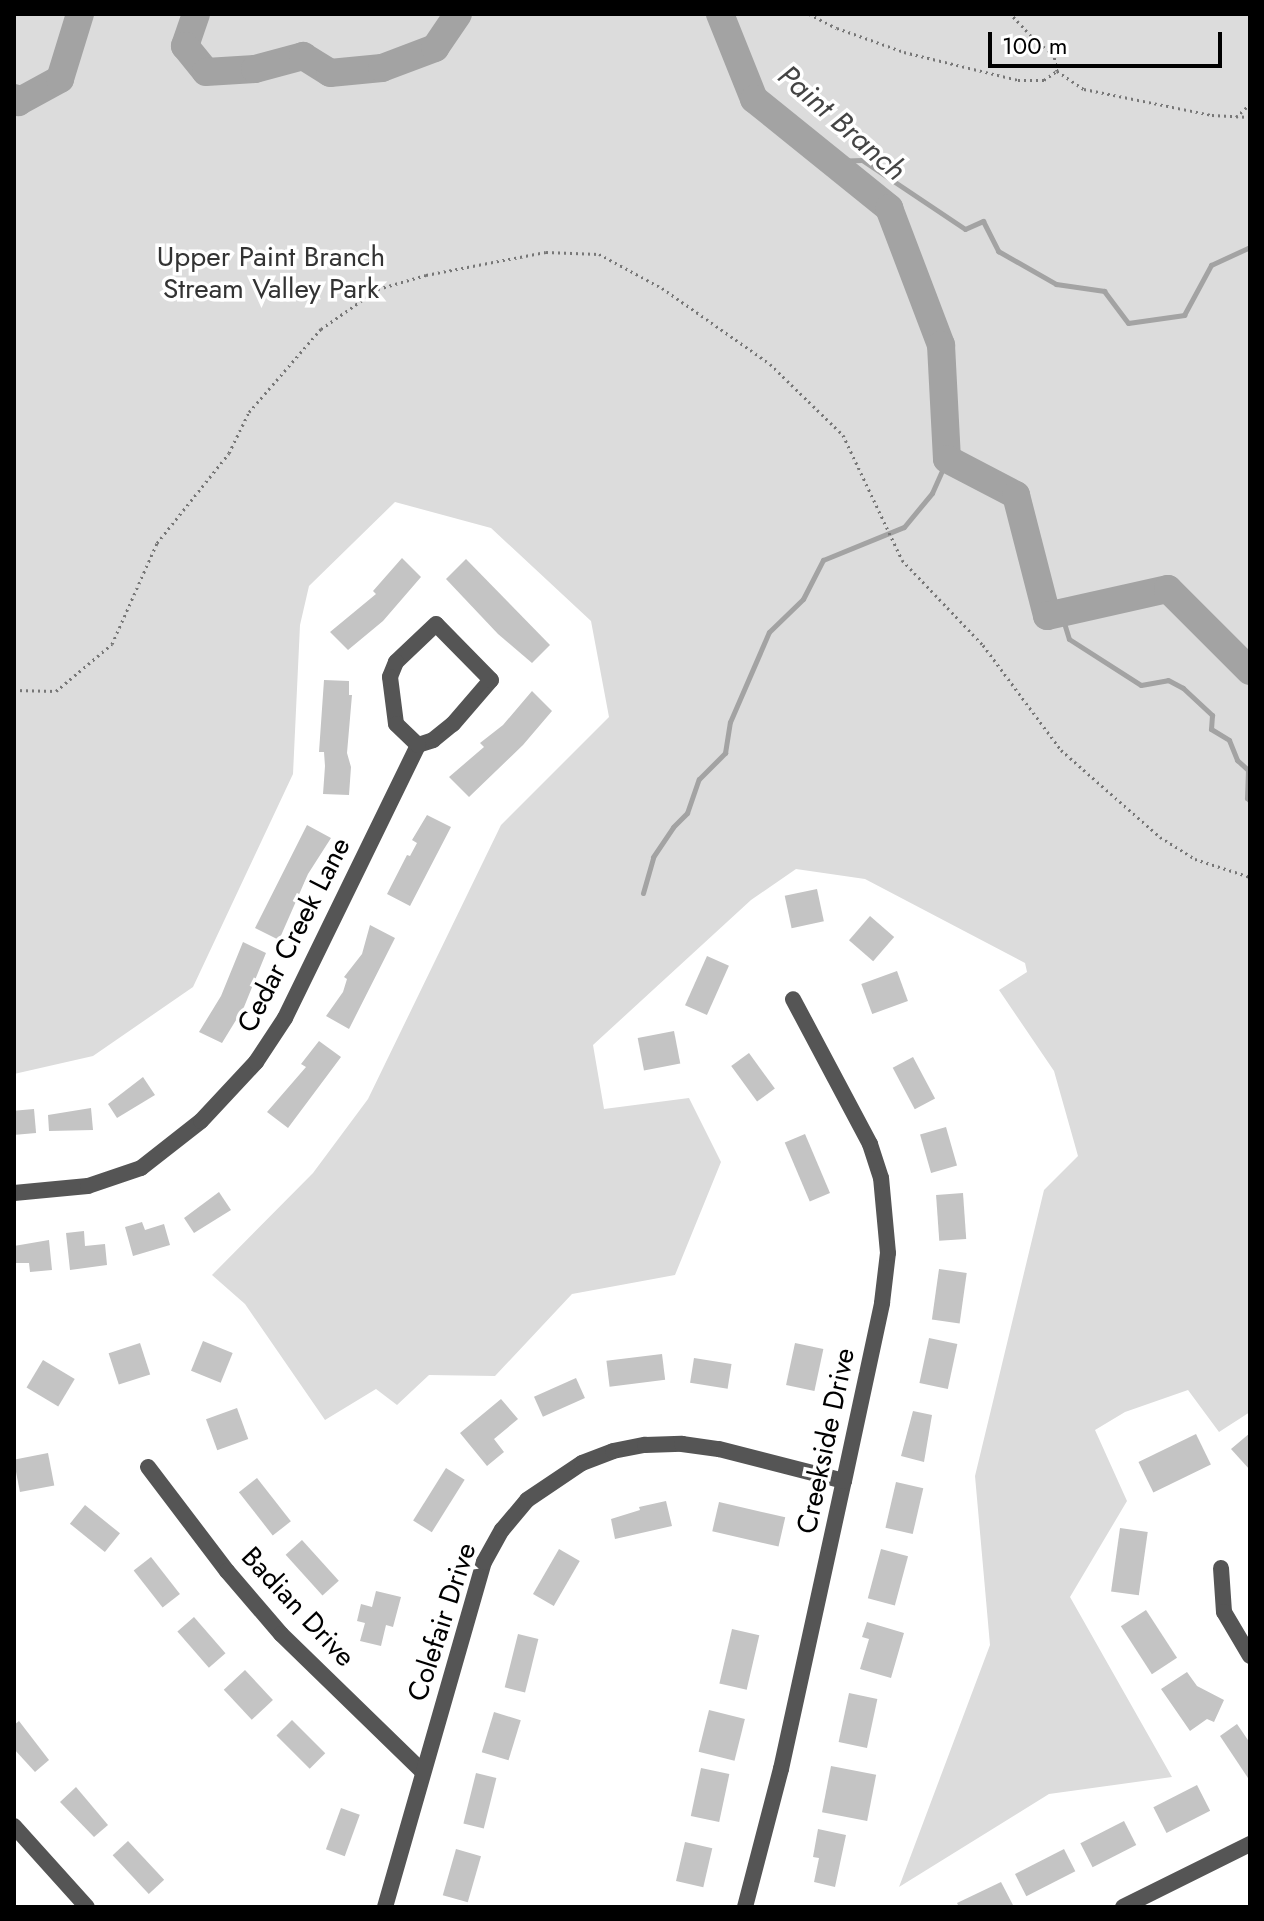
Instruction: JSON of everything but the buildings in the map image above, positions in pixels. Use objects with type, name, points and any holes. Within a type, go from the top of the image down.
[{"type":"street","points":[[436,624],[491,680],[453,724],[433,740],[418,745],[396,724],[390,677],[396,662],[436,624]]},
{"type":"street","name":"Cedar Creek Lane","points":[[14,1193],[88,1186],[141,1168],[171,1148],[236,1087],[285,1018],[418,745]]},
{"type":"street","name":"Creekside Drive","points":[[745,1907],[781,1769],[844,1481],[882,1303],[888,1253],[881,1178],[870,1144],[793,999]]},
{"type":"street","name":"Colefair Drive","points":[[385,1907],[484,1562],[502,1530],[527,1500],[554,1479],[613,1451],[682,1444],[719,1449],[844,1481]]},
{"type":"street","name":"Badian Drive","points":[[148,1467],[227,1571],[281,1634],[423,1772]]},
{"type":"street","points":[[1221,1568],[1224,1612],[1250,1656]]},
{"type":"street","points":[[14,1826],[87,1907]]},
{"type":"street","points":[[1123,1907],[1250,1844]]},
{"type":"path","points":[[809,14],[837,28],[904,52],[1018,80],[1044,80],[1057,71]]},
{"type":"path","points":[[1011,14],[1054,55],[1057,71],[1084,89],[1250,117]]},
{"type":"path","points":[[1236,117],[1250,104]]},
{"type":"path","points":[[14,690],[56,691],[112,644],[157,543],[229,453],[249,412],[321,329],[378,289],[426,275],[546,252],[599,254],[662,288],[770,364],[843,435],[902,560],[983,645],[1061,750],[1160,837],[1195,859],[1250,877]]},
{"type":"green space","name":"Upper Paint Branch Stream Valley Park","points":[[14,14],[1250,14],[1250,1412],[1219,1432],[1188,1390],[1125,1412],[1095,1430],[1127,1501],[1070,1597],[1172,1777],[1049,1794],[899,1887],[990,1645],[975,1476],[1044,1190],[1078,1156],[1054,1071],[999,990],[1027,972],[1025,963],[865,879],[796,869],[751,900],[593,1045],[604,1109],[689,1098],[721,1162],[675,1275],[572,1294],[495,1376],[429,1375],[397,1405],[376,1389],[325,1420],[245,1304],[212,1275],[313,1173],[368,1099],[501,825],[609,717],[591,621],[491,528],[395,502],[309,586],[300,625],[293,774],[193,987],[93,1056],[14,1074]]},
{"type":"waterway","name":"Paint Branch","points":[[14,98],[18,102],[60,79],[80,14]]},
{"type":"waterway","name":"Paint Branch","points":[[196,14],[185,46],[206,72],[255,69],[303,56],[330,73],[382,68],[435,48],[458,14]]},
{"type":"waterway","name":"Paint Branch","points":[[720,14],[754,99],[889,208],[941,345],[947,459],[1016,495],[1047,616],[1168,589],[1250,671]]},
{"type":"waterway","points":[[830,161],[862,160],[965,229],[983,221],[998,251],[1056,284],[1104,291],[1128,323],[1184,315],[1211,265],[1250,247]]},
{"type":"waterway","points":[[643,893],[653,857],[673,827],[687,813],[699,779],[725,753],[730,722],[769,632],[803,599],[823,560],[904,527],[932,493],[947,459]]},
{"type":"waterway","points":[[1061,613],[1069,639],[1141,685],[1168,680],[1183,688],[1212,715],[1211,729],[1229,740],[1237,760],[1248,770],[1247,798],[1250,801]]}]
